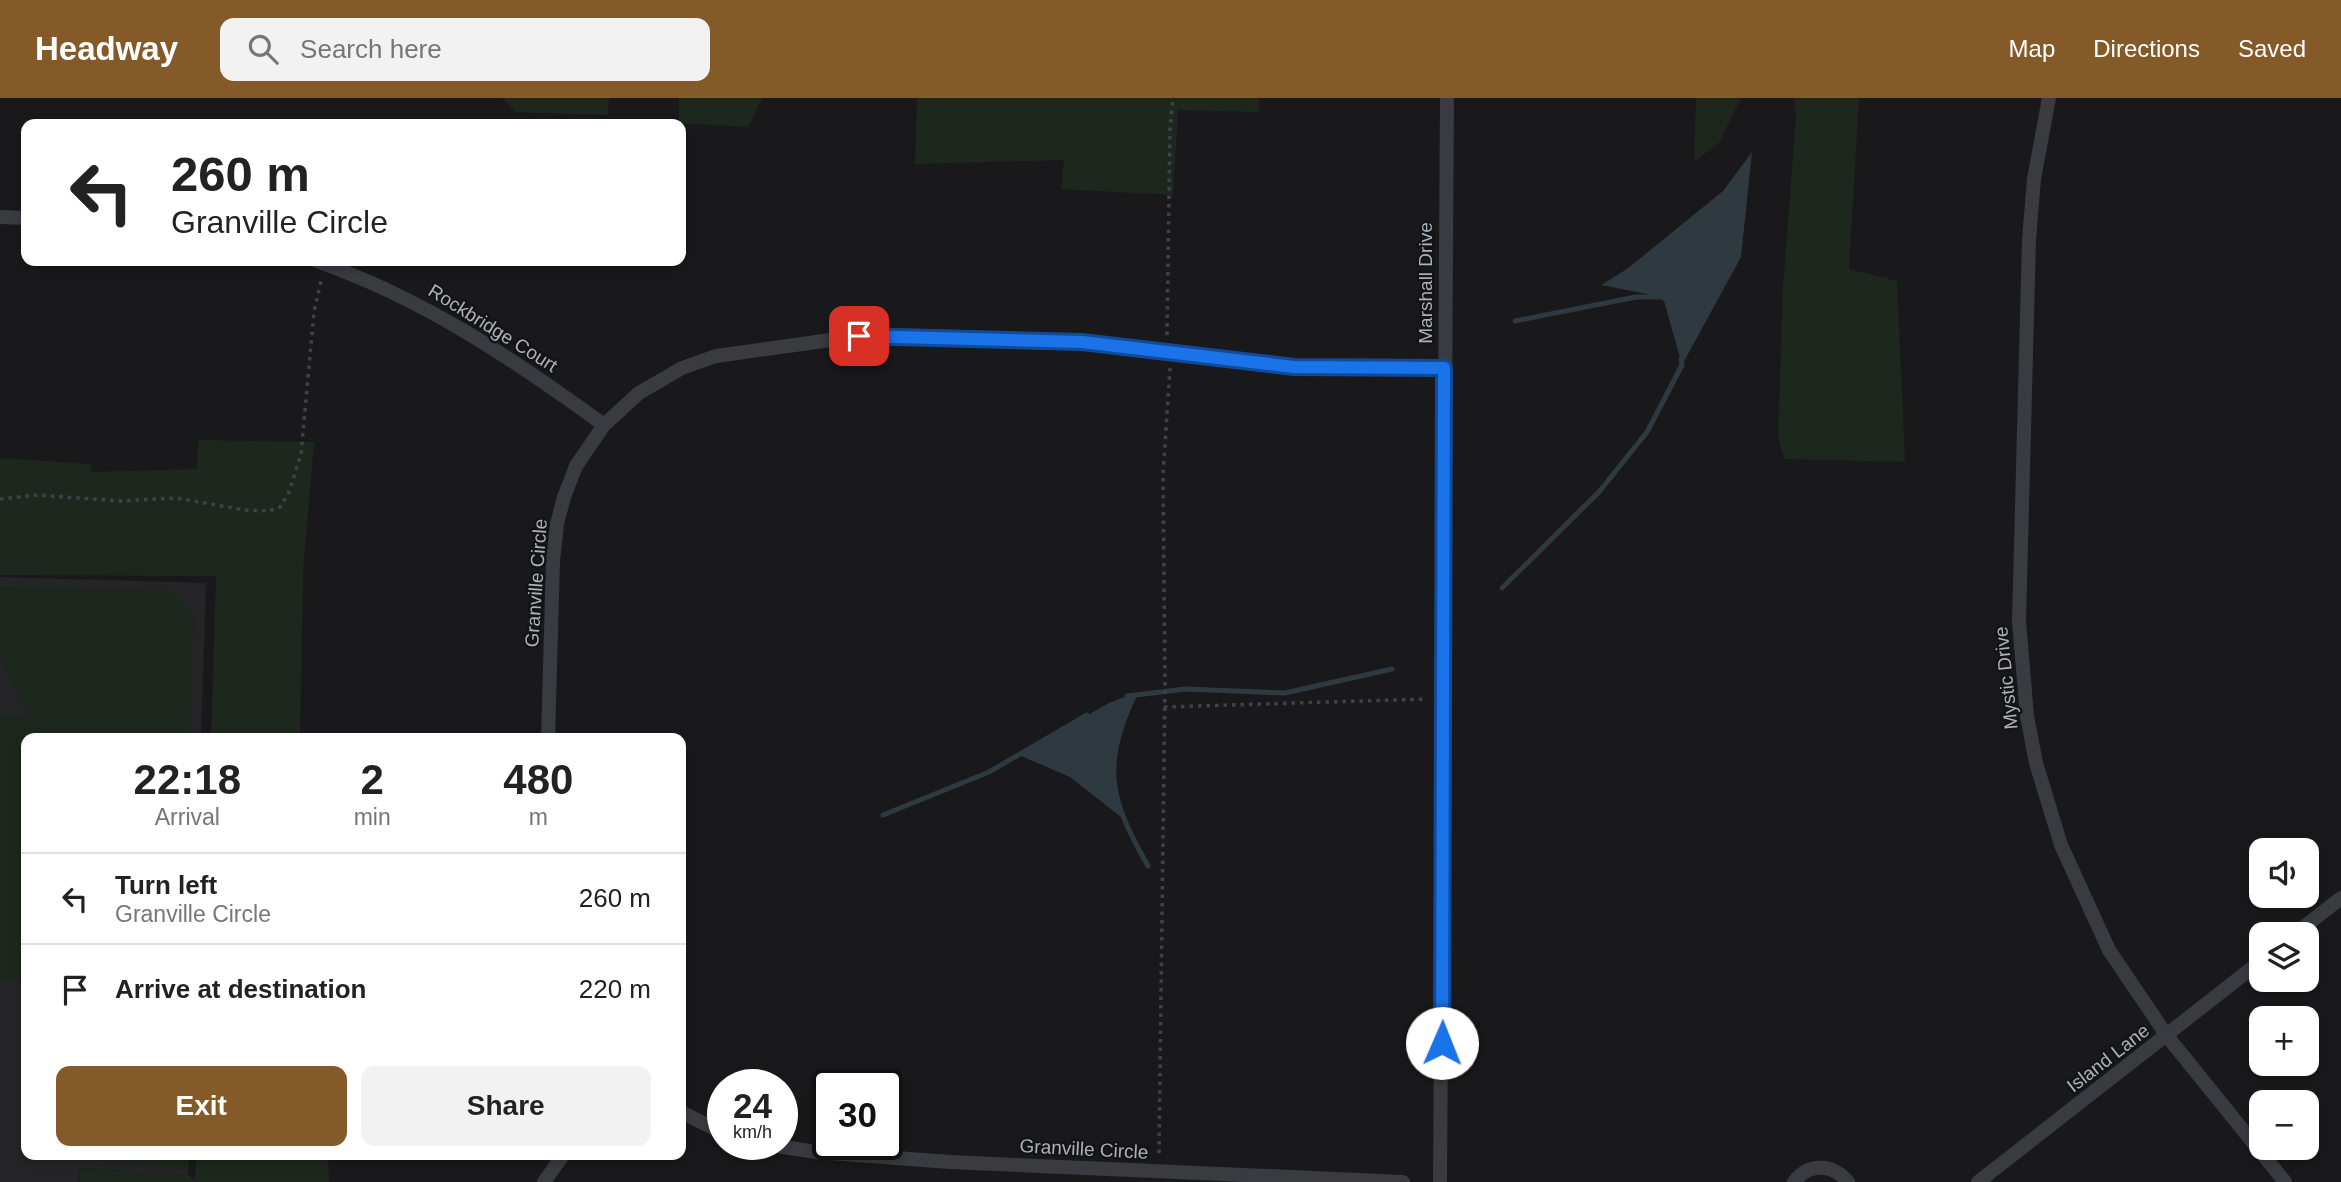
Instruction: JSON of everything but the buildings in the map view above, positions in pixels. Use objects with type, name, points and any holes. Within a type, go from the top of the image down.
[{"type":"street","name":"Marshall Drive","points":[[1440,1182],[1447,98]]},
{"type":"street","name":"Mystic Drive","points":[[2049,98],[2034,179],[2029,240],[2019,621],[2027,716],[2045,794],[2074,877],[2109,950],[2167,1036],[2285,1182]]},
{"type":"street","points":[[0,217],[21,218]]},
{"type":"street","name":"Rockbridge Court","points":[[328,266],[391,291],[464,330],[516,362],[604,425]]},
{"type":"street","name":"Granville Circle","points":[[548,733],[557,524],[576,466],[604,425],[649,386],[682,368],[716,356],[859,336],[1068,341],[1294,367],[1444,368]]},
{"type":"street","points":[[2310,922],[2341,898]]},
{"type":"street","name":"Island Lane","points":[[1978,1182],[2249,971]]},
{"type":"street","points":[[686,1114],[707,1125]]},
{"type":"street","name":"Granville Circle","points":[[798,1149],[950,1162],[1403,1182]]},
{"type":"street","points":[[544,1182],[559,1160]]},
{"type":"street","points":[[1794,1182],[1808,1170],[1819,1167],[1840,1173],[1848,1182]]},
{"type":"path","points":[[1167,335],[1170,127],[1173,98]]},
{"type":"path","points":[[0,499],[38,495],[121,501],[176,498],[245,510],[269,511],[280,507],[289,492],[301,454],[313,312],[321,281]]},
{"type":"path","points":[[1159,1153],[1165,684],[1163,475],[1170,352]]},
{"type":"path","points":[[1164,707],[1427,699]]},
{"type":"shaded area","points":[[502,98],[609,98],[608,115],[516,112]]},
{"type":"shaded area","points":[[679,98],[762,98],[748,127],[686,123],[686,119],[679,119]]},
{"type":"shaded area","points":[[917,98],[1259,98],[1259,112],[1178,110],[1173,195],[1061,189],[1064,160],[915,164]]},
{"type":"shaded area","points":[[1696,98],[1741,98],[1719,143],[1694,162]]},
{"type":"shaded area","points":[[1794,98],[1859,98],[1849,269],[1897,281],[1905,462],[1784,459],[1778,437],[1783,287],[1796,116]]},
{"type":"shaded area","points":[[1752,152],[1741,257],[1682,365],[1663,297],[1601,285],[1627,269],[1723,191]]},
{"type":"shaded area","points":[[198,440],[314,442],[303,572],[300,733],[211,733],[216,576],[0,575],[0,458],[91,464],[91,472],[197,469]]},
{"type":"shaded area","points":[[0,577],[206,583],[201,733],[21,733],[21,1160],[189,1160],[188,1175],[79,1168],[78,1182],[0,1182]]},
{"type":"shaded area","points":[[0,587],[171,590],[195,618],[189,733],[21,733],[21,981],[0,980],[0,716],[31,716],[4,671],[0,657]]},
{"type":"shaded area","points":[[1135,693],[1115,754],[1115,782],[1121,817],[1070,777],[1019,755],[1109,703]]},
{"type":"shaded area","points":[[96,1160],[188,1160],[187,1170]]},
{"type":"shaded area","points":[[196,1160],[328,1160],[329,1182],[79,1182],[79,1168],[188,1175],[195,1180]]},
{"type":"waterway","points":[[1515,321],[1636,297],[1663,297],[1667,301]]},
{"type":"waterway","points":[[1502,588],[1599,492],[1647,432],[1682,365],[1681,359]]},
{"type":"waterway","points":[[1127,696],[1186,689],[1285,693],[1392,669]]},
{"type":"waterway","points":[[1134,696],[1117,744],[1114,783],[1125,821],[1148,866]]},
{"type":"waterway","points":[[883,815],[989,772],[1087,715]]},
{"type":"route","points":[[859,336],[1082,342],[1294,367],[1444,368],[1442,1043]]}]
